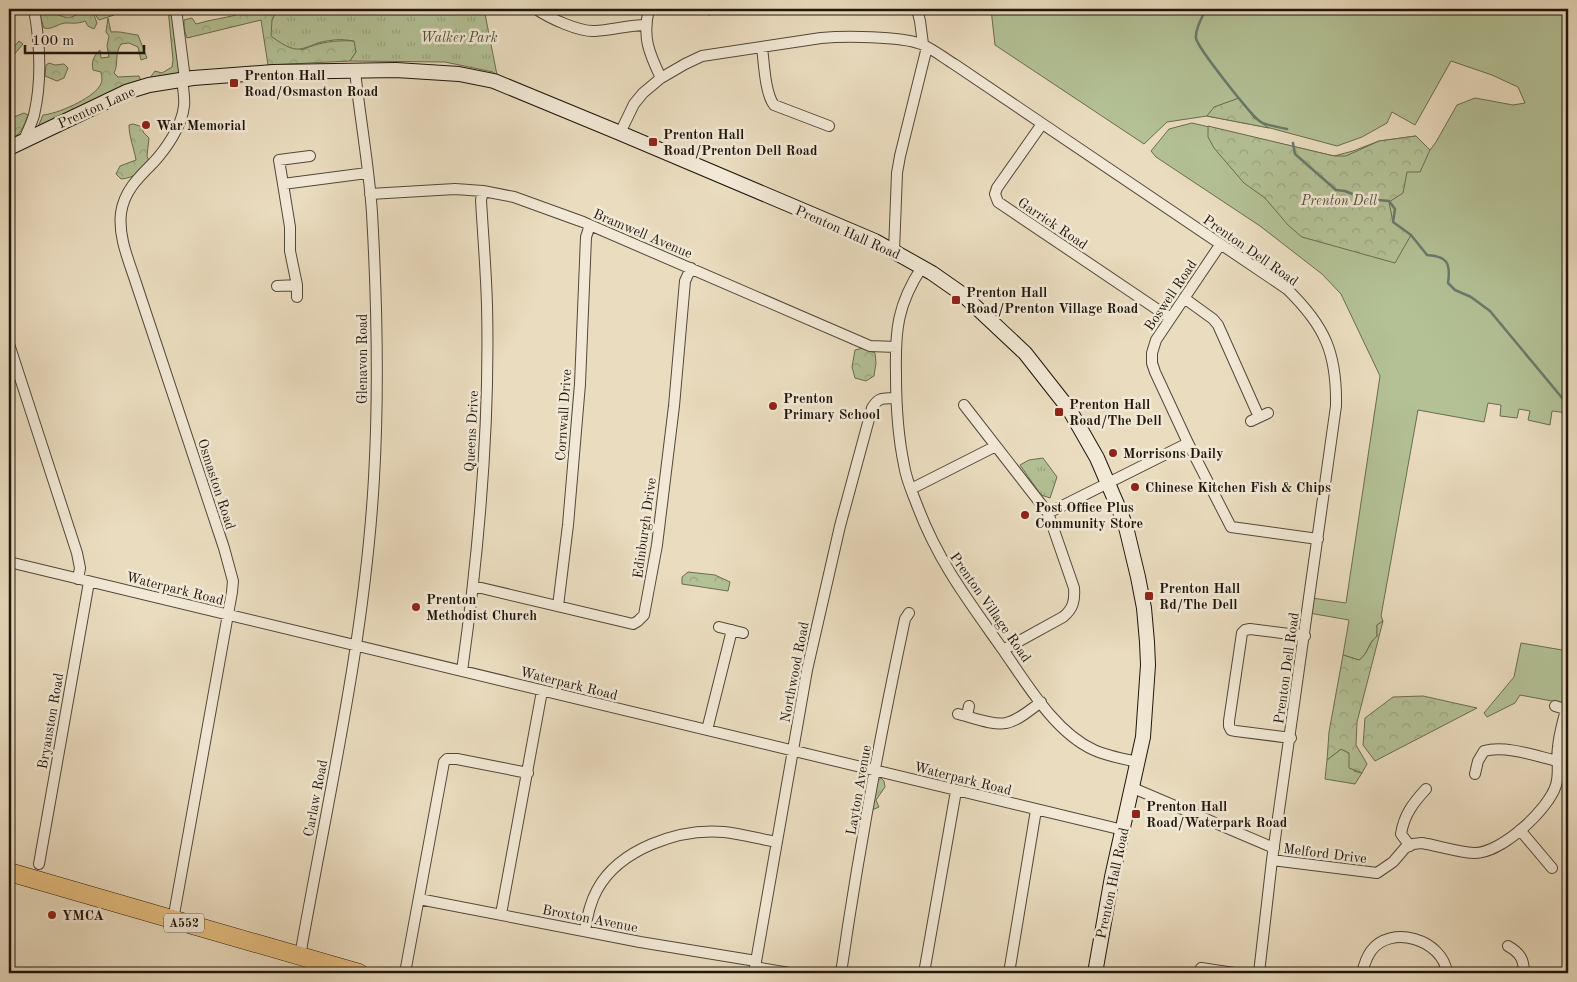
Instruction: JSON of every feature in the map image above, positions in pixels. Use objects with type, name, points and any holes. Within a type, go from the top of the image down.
[{"type":"highway","name":"A552","points":[[9,872],[359,973]]},
{"type":"street","points":[[24,140],[34,117],[39,88],[39,56],[34,9]]},
{"type":"street","name":"Osmaston Road","points":[[173,920],[229,615],[233,581],[224,548],[136,283],[120,226],[121,211],[131,187],[167,147],[184,107],[185,79],[176,9]]},
{"type":"street","points":[[536,9],[552,18],[582,30],[593,31],[646,25]]},
{"type":"street","points":[[649,9],[646,25],[646,44],[661,78]]},
{"type":"street","points":[[894,251],[897,173],[925,46],[917,9]]},
{"type":"street","name":"Prenton Dell Road","points":[[620,133],[634,104],[643,93],[661,78],[702,56],[837,37],[907,40],[925,46],[1286,289],[1316,320],[1334,361],[1337,383],[1336,406],[1291,738],[1272,860],[1258,973]]},
{"type":"street","points":[[762,47],[768,90],[774,105],[829,126]]},
{"type":"street","name":"Prenton Hall Road","points":[[185,79],[272,72],[396,70],[458,74],[494,81],[875,241],[922,267],[962,294],[1025,353],[1069,409],[1097,458],[1126,527],[1144,608],[1148,665],[1143,737],[1112,877],[1095,973]]},
{"type":"street","name":"Glenavon Road","points":[[356,71],[370,194],[377,354],[374,478],[367,569],[356,646]]},
{"type":"street","name":"Prenton Lane","points":[[9,148],[126,92],[149,85],[185,79]]},
{"type":"street","name":"Garrick Road","points":[[1042,124],[997,188],[995,194],[998,202],[1170,318]]},
{"type":"street","points":[[297,297],[297,285],[290,251],[290,227],[279,160],[310,156]]},
{"type":"street","points":[[283,184],[368,173]]},
{"type":"street","name":"Bramwell Avenue","points":[[370,194],[455,189],[482,191],[514,197],[554,210],[590,225],[870,346],[896,347]]},
{"type":"street","name":"Queens Drive","points":[[462,671],[478,545],[487,369],[487,305],[482,191]]},
{"type":"street","name":"Cornwall Drive","points":[[558,606],[568,526],[580,384],[586,236],[590,225]]},
{"type":"street","name":"Boswell Road","points":[[1220,245],[1152,347],[1152,363],[1188,443],[1231,527],[1318,539]]},
{"type":"street","name":"Prenton Village Road","points":[[922,267],[900,308],[896,332],[896,398],[904,466],[926,530],[958,588],[1041,702],[1066,732],[1094,750],[1138,762]]},
{"type":"street","name":"Edinburgh Drive","points":[[473,586],[633,624],[644,615],[657,544],[674,406],[685,281],[691,268]]},
{"type":"street","points":[[277,286],[297,285]]},
{"type":"street","points":[[1184,298],[1214,319],[1218,325],[1259,417]]},
{"type":"street","points":[[9,344],[77,553],[80,568],[78,579]]},
{"type":"street","name":"Northwood Road","points":[[755,967],[807,670],[840,526],[872,408],[876,401],[880,399],[896,398]]},
{"type":"street","points":[[964,405],[1048,513],[1074,588],[1075,599],[1070,612],[1003,650]]},
{"type":"street","points":[[1048,513],[1188,443]]},
{"type":"street","points":[[911,489],[996,446]]},
{"type":"street","name":"Waterpark Road","points":[[9,562],[1123,830]]},
{"type":"street","name":"Bryanston Road","points":[[39,864],[89,582]]},
{"type":"street","name":"Layton Avenue","points":[[841,973],[875,770],[905,619],[910,613]]},
{"type":"street","points":[[719,627],[743,633]]},
{"type":"street","points":[[707,730],[732,630]]},
{"type":"street","points":[[1291,738],[1231,730],[1229,721],[1242,634],[1245,630],[1305,636]]},
{"type":"street","name":"Carlaw Road","points":[[300,956],[356,646]]},
{"type":"street","points":[[501,914],[542,691]]},
{"type":"street","points":[[965,712],[997,724],[1005,724],[1013,721],[1041,702]]},
{"type":"street","points":[[1426,789],[1412,796],[1403,821],[1401,834],[1410,846],[1422,843],[1475,853],[1493,848],[1532,820],[1552,796],[1558,774],[1558,748],[1567,710],[1556,706]]},
{"type":"street","points":[[1476,774],[1484,750],[1491,749],[1522,753],[1557,761]]},
{"type":"street","points":[[405,973],[444,762],[447,759],[458,759],[528,773]]},
{"type":"street","points":[[1133,788],[1274,848]]},
{"type":"street","points":[[924,973],[956,790]]},
{"type":"street","points":[[1009,973],[1036,810]]},
{"type":"street","points":[[1520,830],[1552,868]]},
{"type":"street","points":[[584,931],[589,908],[597,889],[606,878],[636,852],[653,843],[685,833],[702,832],[724,832],[777,842]]},
{"type":"street","name":"Melford Drive","points":[[1272,860],[1377,873],[1393,862],[1405,848],[1410,846]]},
{"type":"street","name":"Broxton Avenue","points":[[419,899],[501,914],[755,967]]},
{"type":"street","points":[[1362,973],[1371,950],[1389,939],[1403,938],[1423,942],[1436,950],[1445,962],[1447,973]]},
{"type":"street","points":[[1508,946],[1522,957],[1524,973]]},
{"type":"street","points":[[755,967],[789,973]]},
{"type":"street","points":[[1201,968],[1234,973]]},
{"type":"green space","points":[[40,9],[69,17],[82,14],[83,9],[90,9],[97,23],[94,29],[88,26],[85,21],[44,28]]},
{"type":"green space","points":[[99,9],[118,9],[114,15],[99,20],[96,12]]},
{"type":"green space","points":[[168,9],[175,9],[180,72],[170,78],[149,79],[155,71],[162,73],[172,67]]},
{"type":"green space","points":[[243,9],[278,9],[272,20],[301,50],[327,42],[355,41],[356,52],[350,61],[268,65],[261,20],[187,38],[184,20],[192,18],[196,24],[243,13]]},
{"type":"green space","name":"Walker Park","points":[[278,9],[484,9],[498,80],[493,72],[445,62],[350,61],[356,52],[354,41],[334,40],[297,49],[290,48],[271,36],[272,20]]},
{"type":"green space","points":[[708,9],[758,9],[708,15]]},
{"type":"green space","points":[[991,9],[1568,9],[1568,413],[1552,411],[1550,425],[1528,420],[1530,411],[1519,409],[1517,418],[1500,416],[1501,405],[1488,403],[1484,422],[1418,410],[1381,616],[1383,621],[1377,625],[1377,636],[1359,660],[1343,655],[1349,620],[1309,613],[1312,598],[1346,603],[1380,376],[1341,294],[1322,274],[1260,226],[1156,157],[1151,151],[1169,129],[1192,123],[1334,156],[1379,141],[1416,136],[1430,150],[1457,105],[1475,98],[1513,105],[1525,103],[1518,87],[1492,75],[1451,61],[1415,125],[1392,112],[1387,123],[1362,137],[1337,146],[1270,128],[1207,116],[1167,122],[1144,144],[995,45]]},
{"type":"green space","points":[[108,18],[111,32],[138,35],[147,58],[141,60],[138,47],[129,43],[121,44],[114,73],[118,77],[139,76],[141,81],[38,127],[43,115],[57,112],[81,101],[95,92],[100,85],[102,80],[101,72],[93,70],[92,64],[100,50],[101,58],[109,57],[107,46],[109,36],[106,32]]},
{"type":"green space","points":[[19,41],[23,44],[12,57],[9,57],[9,49],[14,47]]},
{"type":"green space","points":[[49,63],[55,65],[64,64],[68,68],[64,78],[57,81],[45,76],[46,65]]},
{"type":"green space","points":[[1239,98],[1254,118],[1269,128],[1207,116],[1214,107]]},
{"type":"green space","points":[[24,113],[28,115],[22,130],[9,139],[9,119]]},
{"type":"green space","points":[[133,124],[143,127],[143,132],[149,138],[147,156],[150,164],[134,176],[121,179],[116,174],[120,166],[136,160],[129,129],[129,125]]},
{"type":"green space","name":"Prenton Dell","points":[[1208,126],[1334,156],[1346,156],[1379,141],[1416,136],[1430,150],[1420,172],[1407,172],[1403,193],[1389,202],[1393,222],[1411,235],[1395,263],[1302,237],[1288,225],[1265,198],[1244,183],[1214,148],[1208,137]]},
{"type":"green space","points":[[863,348],[875,353],[876,363],[874,376],[866,381],[855,378],[852,367],[855,350]]},
{"type":"green space","points":[[1043,458],[1057,477],[1050,498],[1041,495],[1020,465],[1029,460]]},
{"type":"green space","points":[[688,572],[715,575],[730,582],[728,591],[682,584],[682,577]]},
{"type":"green space","points":[[1383,621],[1357,722],[1356,745],[1367,764],[1362,773],[1349,768],[1349,753],[1341,749],[1327,760],[1329,732],[1343,655],[1359,660],[1377,636],[1377,625]]},
{"type":"green space","points":[[1521,643],[1568,651],[1568,704],[1520,695],[1515,703],[1487,717],[1484,713],[1514,677]]},
{"type":"green space","points":[[1423,696],[1477,708],[1375,761],[1363,745],[1365,718],[1393,697]]},
{"type":"green space","points":[[1341,749],[1349,753],[1354,771],[1362,773],[1355,784],[1325,779],[1327,760]]},
{"type":"green space","points":[[881,778],[884,781],[885,787],[876,800],[879,807],[872,810],[868,788]]},
{"type":"waterway","points":[[1206,9],[1196,34],[1196,38],[1205,54],[1237,96],[1261,122],[1287,129]]},
{"type":"waterway","points":[[1293,143],[1295,154],[1336,190],[1345,191],[1365,199],[1389,201],[1395,209],[1393,222],[1411,235],[1427,255],[1439,257],[1446,262],[1449,270],[1448,283],[1455,290],[1471,297],[1490,311],[1563,399],[1568,402]]},
{"type":"place","name":"Prenton Hall Road/Osmaston Road","points":[[234,83]]},
{"type":"place","name":"War Memorial","points":[[146,125]]},
{"type":"place","name":"Prenton Hall Road/Prenton Dell Road","points":[[653,142]]},
{"type":"place","name":"Prenton Hall Road/Prenton Village Road","points":[[956,300]]},
{"type":"place","name":"Prenton Primary School","points":[[773,406]]},
{"type":"place","name":"Prenton Hall Road/The Dell","points":[[1059,412]]},
{"type":"place","name":"Morrisons Daily","points":[[1113,453]]},
{"type":"place","name":"Chinese Kitchen Fish & Chips","points":[[1135,487]]},
{"type":"place","name":"Post Office Plus Community Store","points":[[1025,515]]},
{"type":"place","name":"Prenton Hall Rd/The Dell","points":[[1149,596]]},
{"type":"place","name":"Prenton Methodist Church","points":[[416,607]]},
{"type":"place","name":"Prenton Hall Road/Waterpark Road","points":[[1136,814]]},
{"type":"place","name":"YMCA","points":[[52,915]]}]
